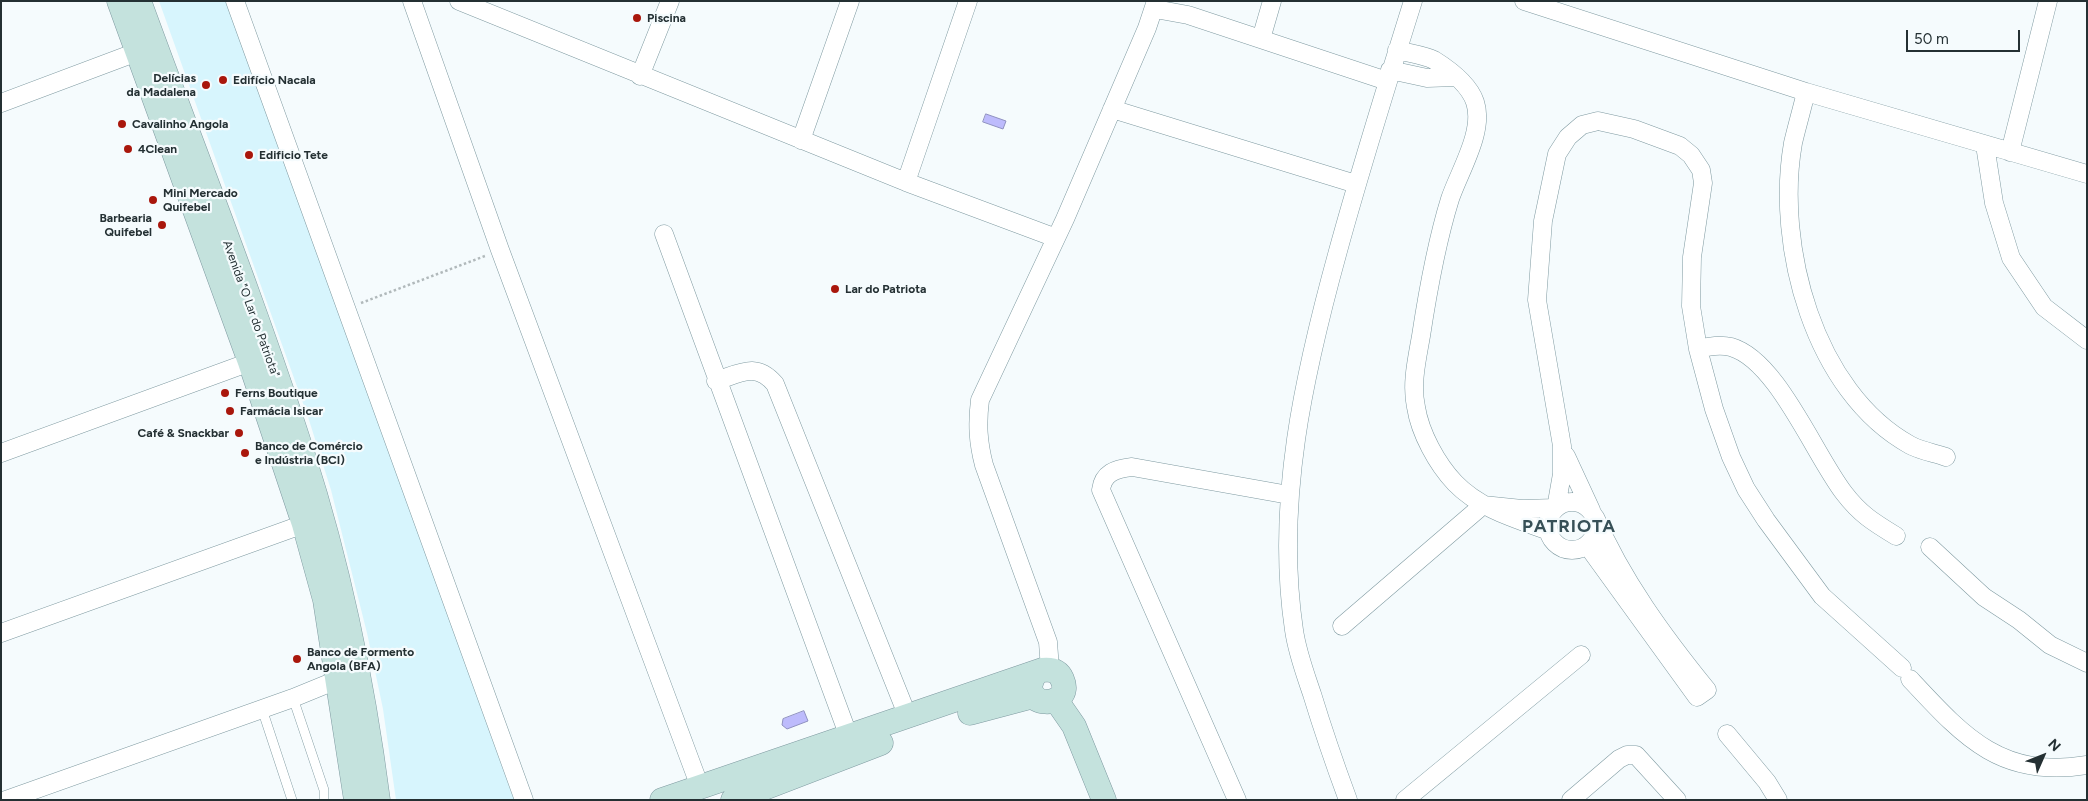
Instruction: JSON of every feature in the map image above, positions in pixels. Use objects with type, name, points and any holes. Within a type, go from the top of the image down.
[{"type":"main road","name":"Avenida \"O Lar do Patriota\"","points":[[118,1],[250,362],[304,524],[325,600],[356,800]]},
{"type":"main road","name":"Avenida \"O Lar do Patriota\"","points":[[139,1],[304,457],[332,557],[351,637],[369,734],[378,800]]},
{"type":"main road","points":[[662,800],[908,717],[1044,685]]},
{"type":"main road","points":[[733,800],[907,733],[999,704],[1044,685]]},
{"type":"main road","points":[[1044,685],[1074,726],[1104,800]]},
{"type":"street","points":[[235,1],[524,800]]},
{"type":"street","points":[[412,1],[500,250],[700,787]]},
{"type":"street","points":[[459,1],[640,76],[906,182],[1056,238]]},
{"type":"street","points":[[640,76],[670,1]]},
{"type":"street","points":[[801,140],[850,1]]},
{"type":"street","points":[[906,182],[968,1]]},
{"type":"street","points":[[1261,39],[1272,1]]},
{"type":"street","points":[[1348,800],[1302,664],[1294,632],[1290,588],[1289,494],[1305,383],[1316,333],[1356,184],[1413,1]]},
{"type":"street","points":[[1524,1],[1806,92],[2087,174]]},
{"type":"street","points":[[2010,152],[2048,1]]},
{"type":"street","points":[[1044,685],[1048,642],[978,444],[977,422],[980,400],[1056,238],[1156,5],[1186,8],[1261,39],[1389,75],[1427,78],[1455,77]]},
{"type":"street","points":[[1397,50],[1433,60],[1462,81],[1476,104],[1476,126],[1470,148],[1450,198],[1430,276],[1414,377],[1416,407],[1426,436],[1438,461],[1456,484],[1483,505],[1549,531]]},
{"type":"street","points":[[1,103],[137,52]]},
{"type":"street","points":[[1806,92],[1793,144],[1790,178],[1791,217],[1798,273],[1814,329],[1831,363],[1852,394],[1878,422],[1911,446],[1946,457]]},
{"type":"street","points":[[1112,109],[1356,184]]},
{"type":"street","points":[[1342,626],[1483,505],[1522,509],[1556,508],[1570,502],[1585,505],[1593,514],[1596,532],[1587,545],[1580,549],[1564,548],[1552,538],[1549,531],[1548,522],[1556,508],[1562,474],[1562,446],[1537,300],[1543,221],[1556,154],[1568,137],[1582,126],[1598,121],[1634,129],[1680,146],[1691,155],[1701,170],[1702,197],[1690,282],[1690,306],[1698,349],[1714,408],[1731,457],[1746,488],[1766,520],[1822,596],[1906,674],[1967,736],[2000,758],[2037,768],[2087,766]]},
{"type":"street","points":[[1985,145],[1994,203],[2011,258],[2044,307],[2087,340]]},
{"type":"street","points":[[664,234],[716,381],[849,737]]},
{"type":"street","points":[[1698,349],[1714,345],[1731,347],[1750,356],[1767,372],[1773,378],[1843,492],[1866,518],[1896,536]]},
{"type":"street","points":[[1,453],[250,362]]},
{"type":"street","points":[[716,381],[750,370],[765,373],[775,384],[908,717]]},
{"type":"street","points":[[1562,446],[1603,537],[1637,596],[1702,694],[1587,545]]},
{"type":"street","points":[[1237,800],[1101,490],[1102,480],[1110,472],[1132,467],[1289,494]]},
{"type":"street","points":[[1,633],[304,524]]},
{"type":"street","points":[[1930,547],[1984,597],[2019,620],[2050,645],[2087,663]]},
{"type":"street","points":[[1406,800],[1581,655]]},
{"type":"street","points":[[6,800],[293,698],[337,680]]},
{"type":"street","points":[[1727,734],[1767,782],[1778,800]]},
{"type":"street","points":[[1571,800],[1627,755],[1636,755],[1677,800]]},
{"type":"lane","points":[[293,698],[324,790],[324,800]]},
{"type":"lane","points":[[262,709],[292,800]]},
{"type":"path","points":[[346,308],[500,250]]},
{"type":"shaded area","points":[[159,1],[228,1],[514,800],[396,800],[383,709],[367,633],[331,490],[309,420]]},
{"type":"water","points":[[986,114],[1006,121],[1003,129],[983,122]]},
{"type":"water","points":[[804,711],[808,721],[787,729],[782,725],[783,719]]},
{"type":"place","name":"Piscina","points":[[637,18]]},
{"type":"place","name":"Edifício Nacala","points":[[223,80]]},
{"type":"place","name":"Delícias da Madalena","points":[[206,85]]},
{"type":"place","name":"Cavalinho Angola","points":[[122,124]]},
{"type":"place","name":"4Clean","points":[[128,149]]},
{"type":"place","name":"Edificio Tete","points":[[249,155]]},
{"type":"place","name":"Mini Mercado Quifebel","points":[[153,200]]},
{"type":"place","name":"Barbearia Quifebel","points":[[162,225]]},
{"type":"place","name":"Lar do Patriota","points":[[835,289]]},
{"type":"place","name":"Ferns Boutique","points":[[225,393]]},
{"type":"place","name":"Farmácia Isicar","points":[[230,411]]},
{"type":"place","name":"Café & Snackbar","points":[[239,433]]},
{"type":"place","name":"Banco de Comércio e Indústria (BCI)","points":[[245,453]]},
{"type":"place","name":"Banco de Formento Angola (BFA)","points":[[297,659]]},
{"type":"district","name":"PATRIOTA","points":[[1569,527]]}]
